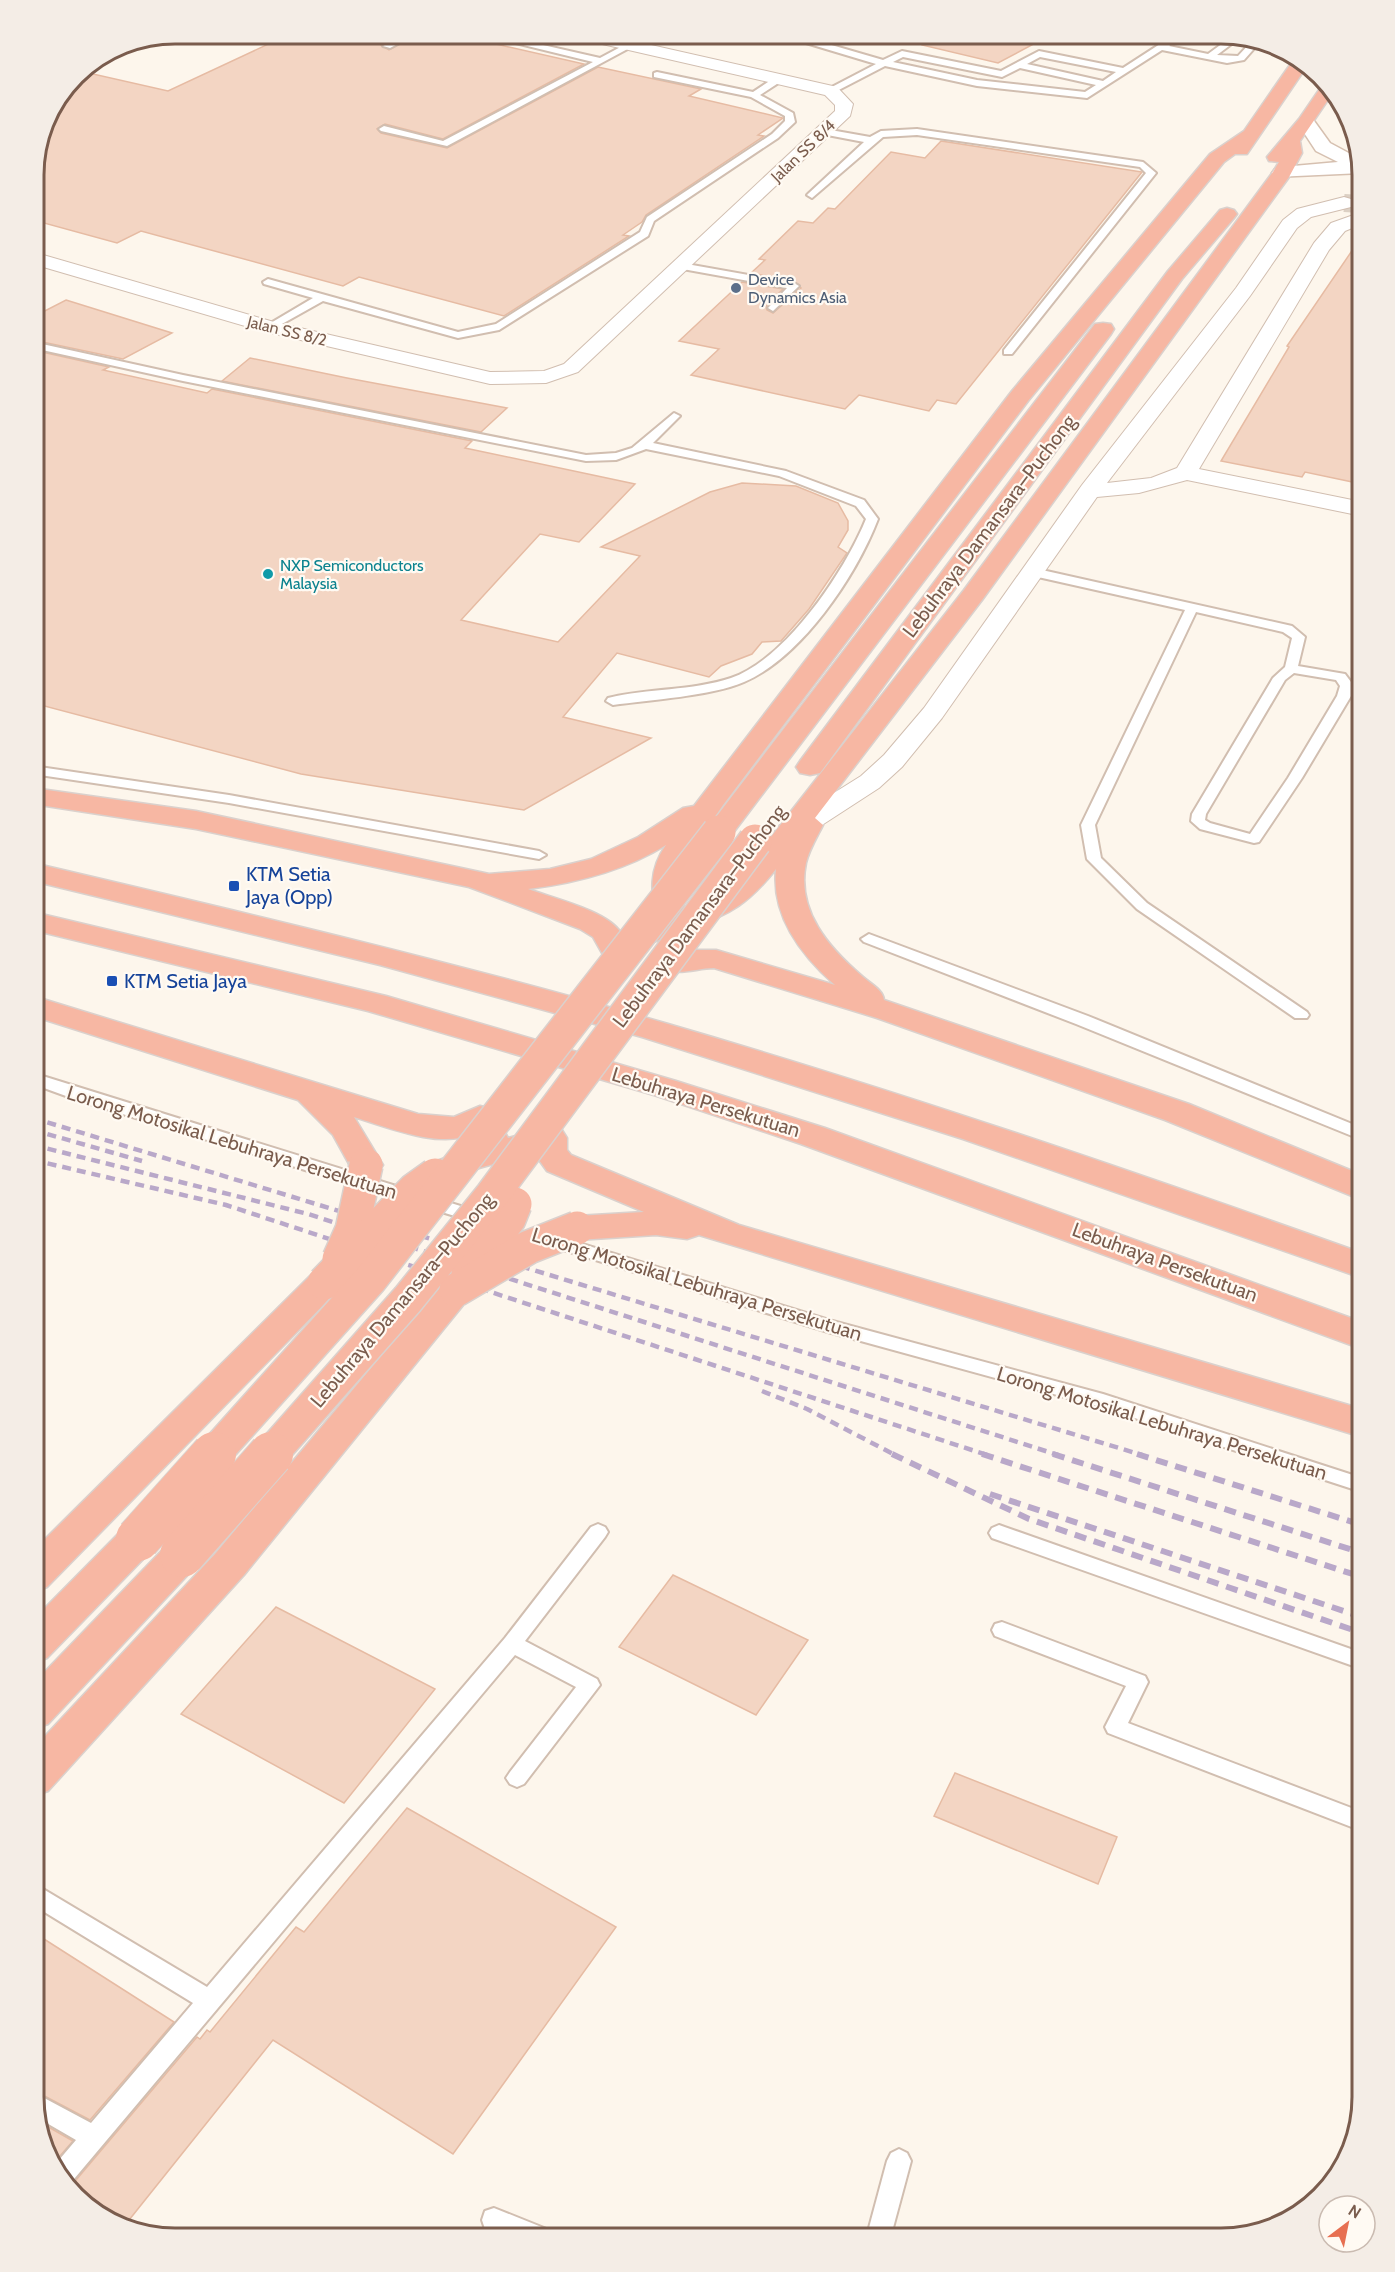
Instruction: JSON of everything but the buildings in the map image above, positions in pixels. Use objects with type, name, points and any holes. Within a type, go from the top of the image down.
[{"type":"highway","name":"Lebuhraya Damansara–Puchong","points":[[44,1635],[138,1539],[370,1280],[610,976],[1253,133],[1296,68]]},
{"type":"highway","name":"Lebuhraya Damansara–Puchong","points":[[44,1700],[182,1555],[408,1299],[485,1204],[1175,275],[1306,122],[1323,94]]},
{"type":"highway","points":[[681,964],[675,925],[666,897],[666,874],[677,850],[713,799],[1020,396],[1216,158],[1253,133]]},
{"type":"highway","points":[[44,1009],[416,1125],[459,1128],[480,1117],[613,946],[716,909],[736,895],[763,866],[973,595],[1282,173],[1293,153],[1290,140]]},
{"type":"highway","points":[[834,772],[791,863],[790,882],[794,906],[811,939],[838,974],[888,1011]]},
{"type":"highway","points":[[44,798],[196,820],[477,880],[591,923],[605,931],[613,946]]},
{"type":"highway","points":[[477,880],[540,879],[580,872],[619,859],[665,834],[713,799]]},
{"type":"highway","points":[[44,875],[432,969],[740,1056],[1093,1169],[1352,1262]]},
{"type":"highway","name":"Lebuhraya Persekutuan","points":[[44,924],[375,1003],[665,1088],[824,1139],[1352,1332]]},
{"type":"highway","points":[[555,1151],[681,964],[716,959],[888,1011],[1177,1112],[1352,1184]]},
{"type":"highway","points":[[305,1091],[340,1119],[356,1142],[366,1165],[352,1230],[329,1277]]},
{"type":"highway","points":[[44,1766],[230,1564],[449,1299],[508,1219],[515,1204],[513,1183],[480,1117]]},
{"type":"highway","points":[[44,1565],[131,1480],[414,1190],[443,1171],[468,1160],[499,1152],[555,1151],[727,1233]]},
{"type":"highway","points":[[449,1299],[528,1246],[578,1228],[656,1223],[727,1233],[1352,1420]]},
{"type":"street","name":"Jalan SS 8/4","points":[[546,377],[571,368],[844,112],[844,104],[831,92],[780,78],[626,44]]},
{"type":"street","points":[[1306,122],[1323,147],[1351,162]]},
{"type":"street","points":[[1282,173],[1351,167]]},
{"type":"street","points":[[812,819],[870,782],[893,761],[933,713],[1090,490],[1243,292],[1290,224],[1304,213],[1344,203]]},
{"type":"street","points":[[1185,473],[1321,248],[1338,227],[1352,222]]},
{"type":"street","name":"Jalan SS 8/2","points":[[44,261],[269,327],[490,378],[546,377]]},
{"type":"street","points":[[1090,490],[1151,485],[1185,473],[1352,507]]},
{"type":"lane","points":[[387,46],[391,44]]},
{"type":"lane","points":[[526,44],[601,61]]},
{"type":"lane","points":[[819,44],[884,63],[977,83],[1087,95],[1166,44]]},
{"type":"lane","points":[[1210,56],[1227,44]]},
{"type":"lane","points":[[384,129],[444,144],[631,45]]},
{"type":"lane","points":[[1161,47],[1227,60],[1241,58],[1251,47]]},
{"type":"lane","points":[[831,92],[903,54],[1002,74],[1039,54],[1124,71]]},
{"type":"lane","points":[[1019,65],[1104,84]]},
{"type":"lane","points":[[268,282],[458,335],[499,327],[644,234],[650,219],[775,136],[790,122],[790,115],[754,95],[657,75]]},
{"type":"lane","points":[[754,95],[780,78]]},
{"type":"lane","points":[[825,132],[871,140]]},
{"type":"lane","points":[[812,195],[871,140],[881,135],[917,132],[1143,165],[1151,173],[1008,352]]},
{"type":"lane","points":[[681,266],[794,286],[772,308]]},
{"type":"lane","points":[[269,327],[322,297]]},
{"type":"lane","points":[[44,347],[183,378],[586,458],[622,457],[638,452],[674,416]]},
{"type":"lane","points":[[613,701],[739,680],[760,668],[792,641],[839,581],[865,540],[872,519],[860,502],[792,476],[646,445]]},
{"type":"lane","points":[[1033,572],[1287,628],[1299,637],[1291,669],[1280,678],[1199,814],[1198,822],[1205,826],[1254,838],[1295,778],[1344,696],[1347,686],[1340,677],[1291,669]]},
{"type":"lane","points":[[1192,608],[1088,825],[1094,859],[1142,906],[1301,1015]]},
{"type":"lane","points":[[44,772],[230,800],[539,855]]},
{"type":"lane","points":[[869,939],[1082,1020],[1352,1130]]},
{"type":"lane","name":"Lorong Motosikal Lebuhraya Persekutuan","points":[[44,1082],[94,1100],[828,1326],[1103,1401],[1352,1482]]},
{"type":"lane","points":[[66,2170],[512,1644],[598,1532]]},
{"type":"lane","points":[[999,1533],[1352,1657]]},
{"type":"lane","points":[[1002,1630],[1138,1682],[1115,1727],[1352,1818]]},
{"type":"lane","points":[[512,1644],[590,1685],[517,1778]]},
{"type":"lane","points":[[44,1900],[209,2001]]},
{"type":"lane","points":[[45,2109],[93,2138]]},
{"type":"lane","points":[[881,2228],[899,2161]]},
{"type":"lane","points":[[494,2220],[513,2228]]},
{"type":"tunnel","points":[[1344,203],[1352,203]]},
{"type":"railway","points":[[44,1121],[1142,1455]]},
{"type":"railway","points":[[44,1133],[142,1161]]},
{"type":"railway","points":[[44,1148],[308,1214],[1058,1455]]},
{"type":"railway","points":[[44,1163],[226,1205],[987,1455]]},
{"type":"railway","points":[[762,1391],[807,1409],[895,1455]]},
{"type":"railway","points":[[892,1454],[1029,1519],[1352,1630]]},
{"type":"railway","points":[[982,1454],[1352,1574]]},
{"type":"railway","points":[[1053,1454],[1352,1550]]},
{"type":"railway","points":[[1137,1454],[1352,1522]]},
{"type":"railway","points":[[990,1494],[1352,1614]]},
{"type":"place","name":"Device Dynamics Asia","points":[[736,288]]},
{"type":"place","name":"NXP Semiconductors Malaysia","points":[[268,574]]},
{"type":"place","name":"KTM Setia Jaya (Opp)","points":[[234,886]]},
{"type":"place","name":"KTM Setia Jaya","points":[[112,981]]}]
